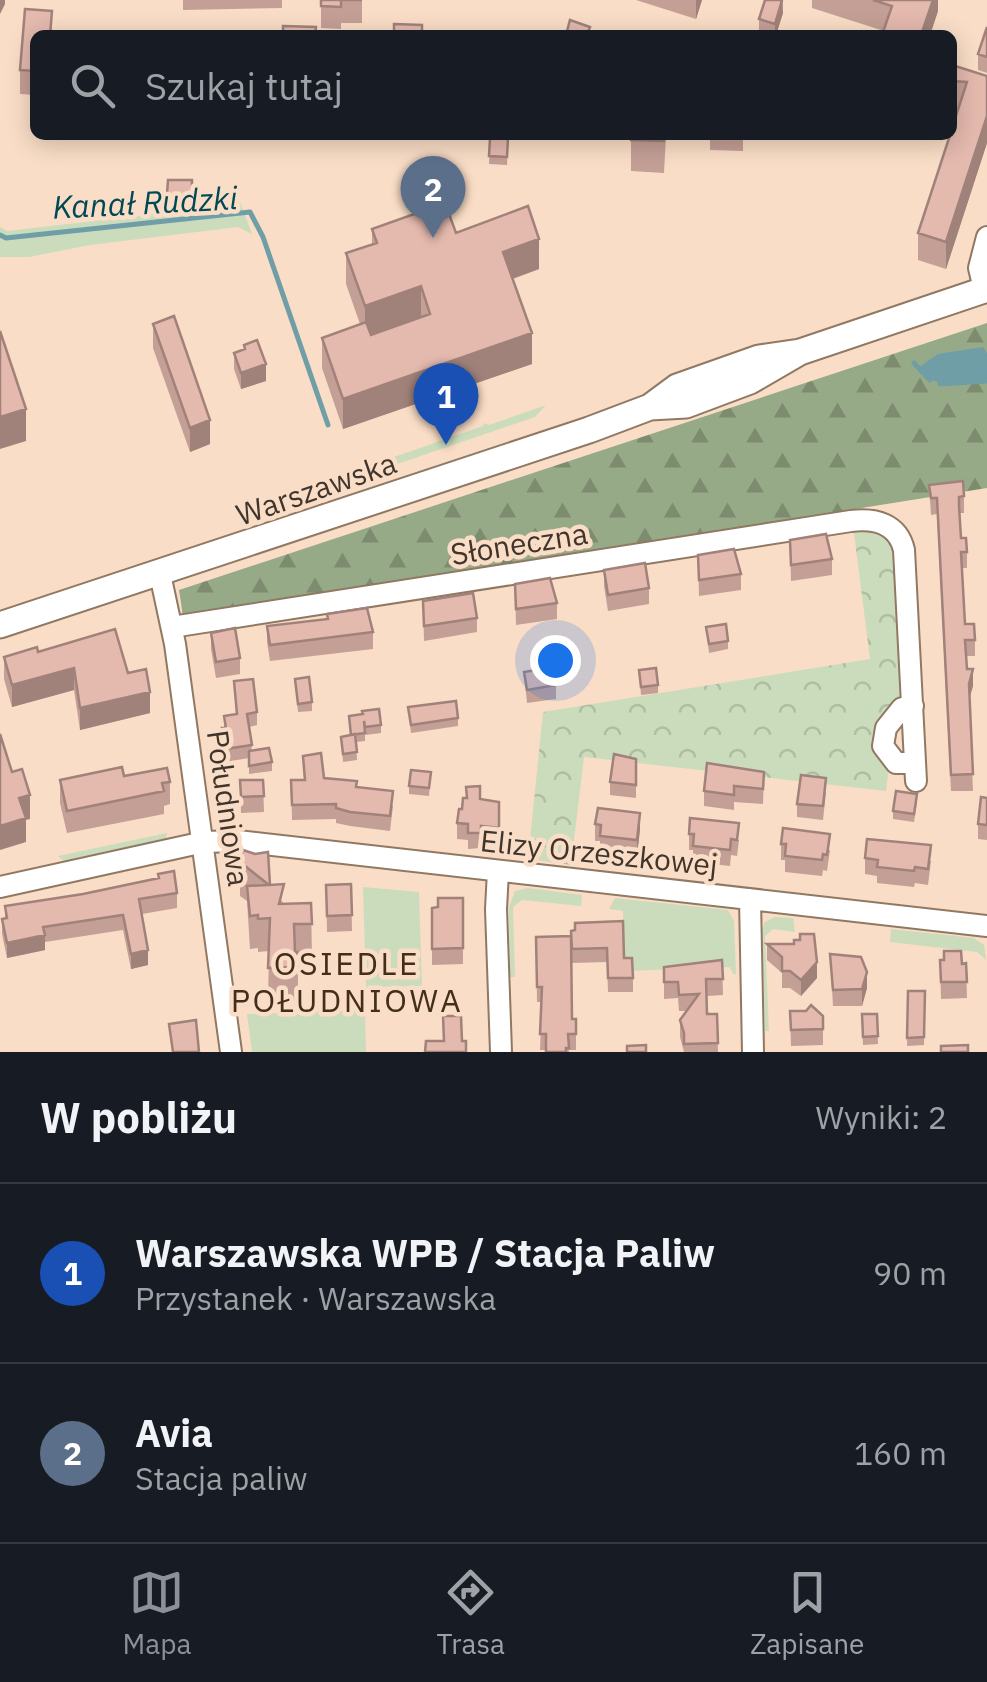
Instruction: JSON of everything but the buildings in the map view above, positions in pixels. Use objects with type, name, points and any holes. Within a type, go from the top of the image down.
[{"type":"main road","name":"Warszawska","points":[[0,625],[650,407],[678,388],[759,358],[800,352],[986,288]]},
{"type":"street","points":[[986,288],[979,268],[987,237]]},
{"type":"street","name":"Słoneczna","points":[[172,627],[875,520],[893,529],[904,550],[913,706]]},
{"type":"street","name":"Południowa","points":[[160,574],[172,627],[204,842],[231,1052]]},
{"type":"street","points":[[913,706],[916,772],[896,763],[883,746],[886,728],[902,708],[913,706]]},
{"type":"street","name":"Elizy Orzeszkowej","points":[[0,887],[204,842],[238,841],[987,926]]},
{"type":"street","points":[[498,870],[501,1052]]},
{"type":"street","points":[[750,898],[753,1052]]},
{"type":"green space","points":[[241,204],[252,234],[238,227],[90,245],[29,257],[0,257],[0,227],[7,231]]},
{"type":"green space","points":[[987,323],[987,488],[183,616],[179,590]]},
{"type":"green space","points":[[546,405],[535,417],[321,490],[318,484],[484,423],[489,425]]},
{"type":"green space","points":[[854,533],[881,533],[895,544],[905,695],[882,723],[889,767],[886,791],[584,757],[571,865],[528,859],[543,712],[870,659]]},
{"type":"green space","points":[[167,833],[165,844],[66,863],[58,856]]},
{"type":"green space","points":[[363,887],[419,892],[422,986],[366,987]]},
{"type":"green space","points":[[528,888],[582,895],[581,906],[522,900],[513,907],[515,977],[510,977],[509,907],[515,891]]},
{"type":"green space","points":[[615,898],[728,910],[734,921],[736,974],[730,967],[625,971],[623,911],[609,909]]},
{"type":"green space","points":[[775,917],[793,918],[795,932],[773,929],[765,936],[769,1031],[765,1031],[762,930],[765,922]]},
{"type":"green space","points":[[891,929],[974,938],[984,945],[986,960],[977,952],[890,942]]},
{"type":"green space","points":[[365,1010],[366,1052],[252,1052],[247,1014]]},
{"type":"water","points":[[983,347],[987,353],[987,381],[941,383],[918,368],[938,354]]},
{"type":"waterway","name":"Kanał Rudzki","points":[[0,235],[6,238],[250,212],[263,237],[328,425]]},
{"type":"waterway","name":"Kanał Rudzki","points":[[914,363],[930,380]]},
{"type":"waterway","name":"Kanał Rudzki","points":[[940,384],[987,381]]},
{"type":"place","name":"Avia","points":[[433,238]]},
{"type":"place","name":"Warszawska WPB / Stacja Paliw","points":[[446,445]]},
{"type":"district","name":"OSIEDLE POŁUDNIOWA","points":[[347,982]]}]
